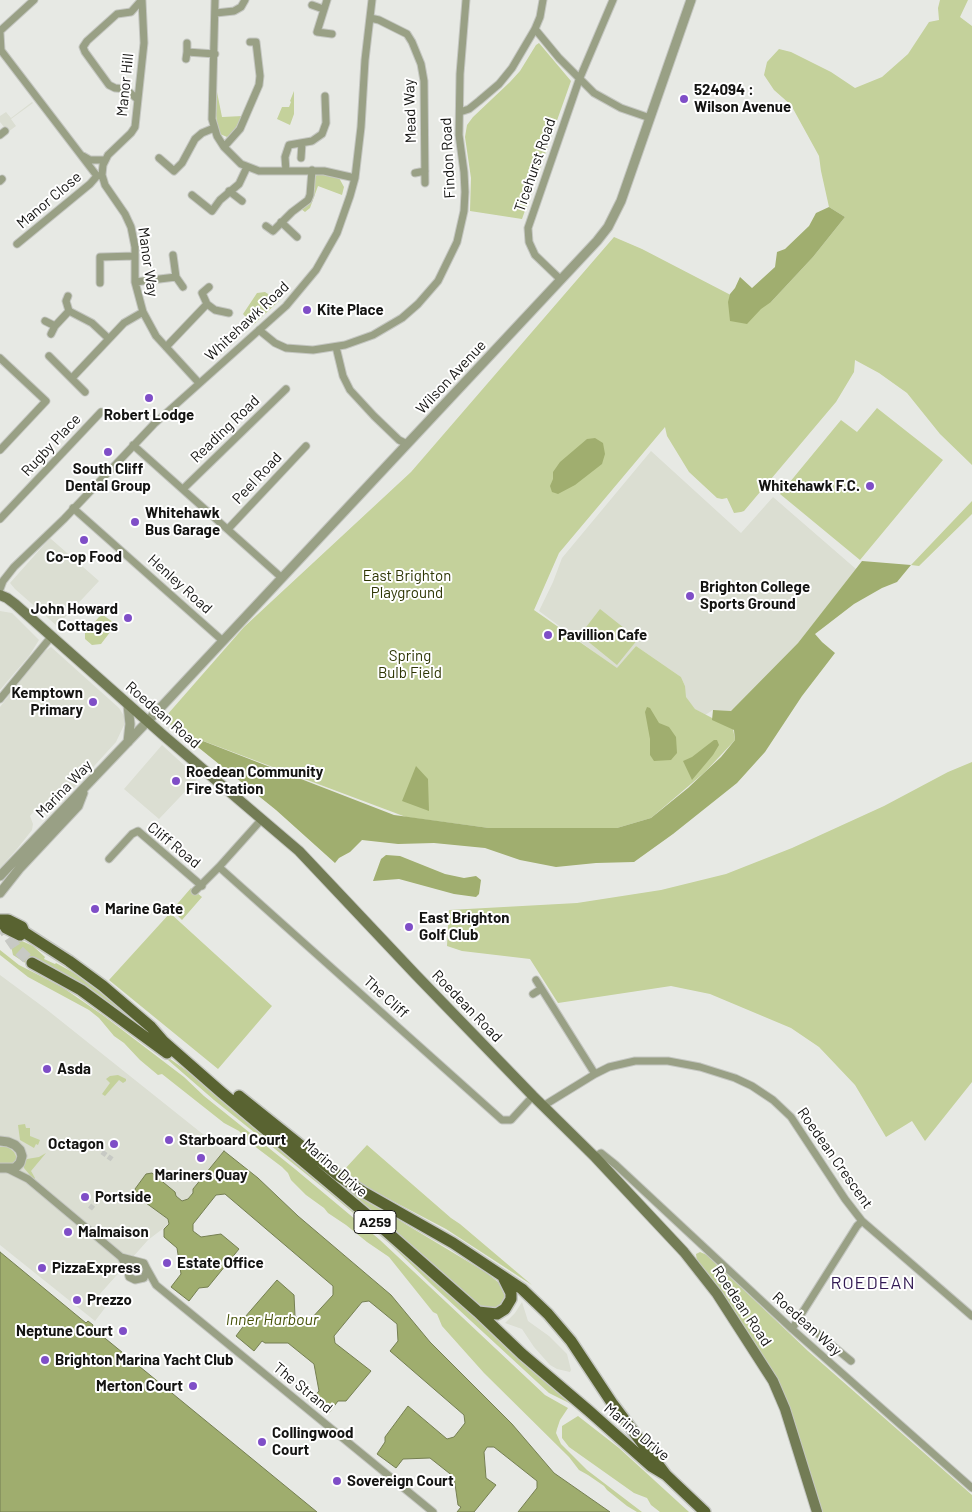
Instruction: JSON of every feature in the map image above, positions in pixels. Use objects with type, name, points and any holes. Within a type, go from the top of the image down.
[{"type":"main road","name":"Roedean Road","points":[[0,595],[7,598],[306,858],[533,1096],[595,1157],[623,1180],[701,1273],[768,1372],[785,1409],[818,1512]]},
{"type":"main road","name":"Marine Drive","points":[[0,920],[6,928],[20,935],[24,932],[76,966],[151,1027],[170,1038],[275,1127],[339,1176],[364,1193],[453,1243],[522,1289],[548,1314],[571,1341],[612,1403],[666,1475],[705,1512]]},
{"type":"main road","points":[[32,963],[81,990],[221,1092]]},
{"type":"main road","name":"Marine Drive","points":[[151,1027],[164,1042],[378,1224],[478,1312],[522,1354],[651,1466],[666,1475]]},
{"type":"main road","points":[[478,1312],[497,1314],[505,1309],[511,1299],[510,1287],[500,1273]]},
{"type":"street","points":[[0,32],[34,0]]},
{"type":"street","points":[[216,0],[212,110],[214,128],[224,147],[247,167],[267,172],[312,170],[355,178]]},
{"type":"street","points":[[216,14],[234,11],[241,7],[245,0]]},
{"type":"street","points":[[327,0],[317,32],[332,34]]},
{"type":"street","name":"Whitehawk Road","points":[[0,589],[8,574],[133,445],[294,298],[316,270],[337,233],[355,178],[372,0]]},
{"type":"street","name":"Findon Road","points":[[259,330],[270,340],[283,347],[304,350],[336,347],[373,335],[402,318],[438,281],[457,242],[464,211],[465,192],[459,135],[460,74],[466,0]]},
{"type":"street","points":[[460,112],[469,109],[499,84],[523,53],[540,17],[542,0]]},
{"type":"street","name":"Ticehurst Road","points":[[560,279],[536,256],[529,242],[528,228],[579,80],[613,0]]},
{"type":"street","name":"Wilson Avenue","points":[[148,721],[597,241],[611,222],[621,201],[691,0]]},
{"type":"street","points":[[140,79],[126,88],[115,88],[110,85],[85,52],[83,46],[117,14],[130,12],[142,2]]},
{"type":"street","name":"Manor Hill","points":[[104,160],[133,130],[144,43],[142,2]]},
{"type":"street","points":[[312,5],[323,9]]},
{"type":"street","points":[[130,12],[143,19]]},
{"type":"street","name":"Mead Way","points":[[370,18],[379,20],[404,33],[414,45],[424,81],[425,183]]},
{"type":"street","points":[[535,29],[579,80],[594,93],[608,102],[650,118]]},
{"type":"street","name":"Manor Way","points":[[0,32],[0,50],[82,156],[100,176],[128,221],[134,241],[135,282],[143,312],[152,329],[199,383]]},
{"type":"street","points":[[224,147],[240,129],[259,85],[260,76],[256,42],[250,42]]},
{"type":"street","points":[[187,43],[187,56],[215,54]]},
{"type":"street","points":[[126,88],[138,99]]},
{"type":"street","points":[[286,171],[285,157],[288,147],[292,144],[312,141],[322,134],[326,123],[325,96]]},
{"type":"street","points":[[159,158],[174,170],[182,163],[195,139],[202,133],[214,128]]},
{"type":"street","points":[[301,158],[302,143]]},
{"type":"street","points":[[82,156],[90,160],[104,160],[100,176]]},
{"type":"street","points":[[192,195],[212,211],[229,191],[240,182],[247,167]]},
{"type":"street","points":[[266,226],[273,231],[292,212],[308,200],[312,170]]},
{"type":"street","points":[[415,173],[425,171]]},
{"type":"street","name":"Manor Close","points":[[18,244],[100,176]]},
{"type":"street","points":[[229,191],[242,201]]},
{"type":"street","points":[[281,222],[297,237]]},
{"type":"street","points":[[173,255],[176,277],[183,286]]},
{"type":"street","points":[[100,283],[100,257],[135,256]]},
{"type":"street","points":[[135,282],[176,277]]},
{"type":"street","points":[[209,287],[202,293],[207,304],[215,310],[229,313]]},
{"type":"street","points":[[68,296],[66,301],[69,311],[92,323],[108,338]]},
{"type":"street","points":[[166,346],[207,304]]},
{"type":"street","points":[[51,334],[55,326],[69,311]]},
{"type":"street","points":[[72,378],[124,323],[143,312]]},
{"type":"street","points":[[45,321],[55,326]]},
{"type":"street","points":[[336,347],[343,376],[350,390],[399,440],[407,444]]},
{"type":"street","points":[[49,356],[85,392]]},
{"type":"street","points":[[0,358],[46,401],[0,450]]},
{"type":"street","name":"Reading Road","points":[[183,489],[286,389]]},
{"type":"street","name":"Rugby Place","points":[[0,519],[100,412]]},
{"type":"street","points":[[133,445],[282,578]]},
{"type":"street","name":"Peel Road","points":[[228,529],[306,446]]},
{"type":"street","name":"Henley Road","points":[[73,508],[223,641]]},
{"type":"street","points":[[0,699],[50,637]]},
{"type":"street","points":[[128,705],[130,724],[128,742]]},
{"type":"street","name":"Marina Way","points":[[0,876],[148,721]]},
{"type":"street","points":[[0,893],[18,869],[78,806],[84,790]]},
{"type":"street","points":[[195,891],[202,886],[262,819]]},
{"type":"street","name":"Cliff Road","points":[[109,858],[132,834],[138,831],[202,886]]},
{"type":"street","name":"The Cliff","points":[[219,867],[502,1120],[511,1120],[533,1096]]},
{"type":"street","points":[[536,980],[595,1074]]},
{"type":"street","points":[[533,994],[541,989]]},
{"type":"street","name":"Roedean Crescent","points":[[543,1106],[595,1074],[635,1061],[668,1060],[700,1066],[760,1090],[791,1117],[845,1199],[862,1221],[972,1316]]},
{"type":"street","points":[[0,1141],[10,1142],[18,1147],[22,1154],[20,1163],[15,1168],[4,1168]]},
{"type":"street","points":[[20,1163],[28,1179]]},
{"type":"street","points":[[4,1168],[28,1179],[121,1257],[128,1268],[129,1277],[141,1279],[147,1269],[141,1262],[121,1257]]},
{"type":"street","name":"Roedean Way","points":[[623,1180],[972,1488]]},
{"type":"street","points":[[792,1329],[862,1221]]},
{"type":"street","points":[[128,1268],[134,1261]]},
{"type":"street","name":"The Strand","points":[[147,1269],[155,1285]]},
{"type":"street","name":"The Strand","points":[[141,1279],[155,1285],[433,1512]]},
{"type":"street","points":[[800,1319],[851,1361]]},
{"type":"shaded area","points":[[32,102],[11,119],[16,126],[8,132],[0,122],[0,116],[6,112],[11,118]]},
{"type":"shaded area","points":[[829,207],[845,217],[813,257],[771,302],[761,309],[747,324],[730,321],[728,302],[730,294],[740,277],[752,288],[775,267],[777,252],[785,249],[809,226],[816,213]]},
{"type":"shaded area","points":[[595,438],[603,443],[605,454],[602,464],[575,485],[558,494],[552,492],[550,486],[553,472],[560,462],[587,439]]},
{"type":"shaded area","name":"Brighton College Sports Ground","points":[[651,451],[741,533],[773,497],[856,569],[798,643],[731,711],[713,710],[705,715],[695,709],[685,697],[685,686],[681,677],[636,646],[617,669],[539,611],[562,558]]},
{"type":"shaded area","points":[[50,538],[99,581],[57,626],[10,583]]},
{"type":"shaded area","points":[[862,561],[911,565],[897,582],[854,604],[815,634],[835,653],[802,696],[765,752],[737,783],[673,834],[634,862],[556,867],[520,860],[485,848],[434,843],[398,844],[362,840],[335,863],[276,810],[173,727],[190,736],[394,815],[489,828],[617,828],[651,818],[688,788],[721,757],[735,740],[734,730],[712,720],[713,710],[731,711],[798,643]]},
{"type":"shaded area","points":[[0,611],[12,613],[39,640],[29,656],[0,690]]},
{"type":"shaded area","points":[[51,647],[119,708],[124,716],[124,725],[116,742],[64,799],[45,814],[35,810],[30,816],[33,824],[32,830],[0,868],[0,707],[41,654]]},
{"type":"shaded area","points":[[647,707],[650,708],[659,723],[669,727],[676,737],[677,753],[671,760],[654,761],[650,755],[650,739],[645,712]]},
{"type":"shaded area","points":[[714,740],[717,740],[719,745],[692,780],[683,761],[692,757]]},
{"type":"shaded area","points":[[162,745],[198,778],[159,819],[124,789]]},
{"type":"shaded area","points":[[416,766],[428,779],[429,811],[402,801]]},
{"type":"shaded area","points":[[386,855],[400,856],[445,874],[464,878],[476,876],[481,880],[479,894],[476,897],[454,894],[399,879],[373,881],[381,859]]},
{"type":"shaded area","points":[[0,975],[46,1009],[224,1151],[193,1189],[193,1193],[188,1199],[182,1201],[176,1196],[135,1195],[168,1219],[169,1224],[148,1240],[99,1295],[108,1304],[95,1321],[0,1245]]},
{"type":"shaded area","points":[[522,1302],[528,1321],[549,1336],[567,1354],[570,1372],[550,1365],[534,1347],[522,1329],[505,1323]]},
{"type":"green space","points":[[940,0],[968,0],[960,17],[972,26],[972,465],[940,434],[907,393],[879,373],[855,360],[854,372],[836,402],[744,511],[734,513],[727,498],[717,498],[689,472],[667,436],[665,427],[559,553],[534,610],[617,668],[636,646],[681,677],[685,686],[686,697],[695,709],[733,729],[735,740],[705,772],[651,818],[617,828],[489,828],[406,817],[190,736],[173,727],[165,720],[167,715],[244,627],[411,472],[614,237],[642,249],[750,305],[771,302],[813,257],[845,217],[829,207],[819,156],[791,105],[774,90],[764,75],[767,62],[779,49],[791,52],[831,72],[855,88],[882,77],[908,54],[929,22],[939,20],[938,8]]},
{"type":"green space","points":[[539,43],[571,81],[522,219],[470,211],[471,178],[465,137],[467,125],[520,71]]},
{"type":"green space","points":[[294,91],[294,114],[290,125],[277,119],[282,107],[289,107]]},
{"type":"green space","points":[[217,92],[222,117],[243,116],[232,134],[227,137],[220,134],[217,124]]},
{"type":"green space","points":[[327,173],[338,176],[344,187],[342,195],[318,186],[310,208],[305,212],[301,209],[317,174]]},
{"type":"green space","points":[[265,292],[279,301],[253,325],[243,314],[257,293]]},
{"type":"green space","points":[[877,408],[943,460],[860,560],[780,494],[841,420],[857,432]]},
{"type":"green space","points":[[972,501],[972,514],[919,566],[911,565]]},
{"type":"green space","points":[[600,609],[638,639],[617,665],[580,635]]},
{"type":"green space","points":[[103,615],[113,622],[114,627],[101,644],[92,645],[85,639],[85,633]]},
{"type":"green space","name":"East Brighton Golf Club","points":[[972,762],[972,1082],[925,1141],[912,1121],[886,1137],[855,1085],[819,1047],[791,1028],[710,994],[671,986],[558,1003],[530,959],[462,951],[447,946],[449,910],[577,903],[661,890],[726,874],[792,848],[884,806],[948,772]]},
{"type":"green space","points":[[191,888],[202,897],[182,920],[172,910]]},
{"type":"green space","points":[[170,913],[272,1006],[218,1069],[109,980]]},
{"type":"green space","points":[[13,937],[33,946],[45,957],[44,959],[56,963],[83,978],[159,1041],[73,979],[35,958],[30,966],[13,955],[11,946]]},
{"type":"green space","points":[[0,950],[19,965],[62,987],[104,1016],[184,1077],[204,1096],[380,1240],[545,1395],[568,1408],[560,1420],[556,1433],[561,1444],[587,1470],[642,1512],[637,1512],[627,1506],[604,1486],[579,1470],[569,1457],[484,1373],[442,1326],[437,1314],[433,1312],[389,1257],[306,1195],[291,1180],[288,1173],[282,1167],[249,1142],[239,1131],[224,1123],[162,1074],[158,1075],[114,1036],[99,1018],[89,1010],[28,977],[0,955]]},
{"type":"green space","points":[[169,1058],[198,1079],[328,1186],[572,1402],[571,1404],[549,1393],[390,1244],[214,1100],[168,1060]]},
{"type":"green space","points":[[118,1075],[126,1079],[126,1081],[123,1083],[119,1080],[105,1096],[102,1094],[110,1083],[106,1079],[110,1076]]},
{"type":"green space","points":[[25,1124],[26,1128],[30,1128],[30,1136],[40,1140],[34,1148],[20,1140],[18,1125]]},
{"type":"green space","points":[[367,1145],[532,1285],[446,1229],[366,1187],[343,1171]]},
{"type":"green space","points":[[0,1147],[8,1147],[14,1152],[17,1158],[13,1164],[0,1165]]},
{"type":"green space","points":[[46,1153],[31,1171],[35,1178],[34,1180],[24,1168],[24,1163],[27,1159],[39,1157]]},
{"type":"green space","points":[[341,1183],[487,1273],[505,1288],[506,1301],[496,1311],[483,1308],[339,1186]]},
{"type":"green space","points":[[700,1252],[707,1255],[808,1351],[972,1495],[972,1512],[821,1512],[774,1373],[697,1262],[696,1254]]},
{"type":"green space","points":[[578,1416],[619,1448],[689,1512],[660,1512],[651,1505],[647,1498],[634,1493],[569,1447],[562,1438],[562,1426]]},
{"type":"water","name":"Inner Harbour","points":[[224,1151],[258,1178],[298,1216],[391,1295],[430,1342],[512,1424],[554,1473],[610,1512],[518,1512],[537,1488],[537,1481],[494,1447],[487,1447],[484,1452],[486,1478],[496,1485],[474,1512],[457,1512],[461,1507],[458,1505],[454,1477],[430,1458],[403,1459],[396,1468],[377,1454],[385,1442],[385,1437],[408,1406],[447,1439],[454,1437],[465,1423],[464,1415],[390,1351],[398,1341],[397,1324],[369,1301],[362,1302],[334,1336],[335,1343],[371,1371],[346,1401],[338,1401],[329,1413],[312,1399],[319,1391],[314,1364],[288,1343],[265,1343],[262,1341],[254,1351],[236,1336],[245,1324],[245,1317],[277,1280],[294,1295],[295,1316],[303,1322],[310,1320],[333,1295],[333,1286],[225,1194],[216,1195],[193,1224],[193,1231],[201,1237],[221,1234],[239,1249],[208,1287],[199,1288],[189,1301],[171,1287],[181,1274],[177,1248],[164,1237],[164,1229],[169,1224],[168,1219],[135,1195],[135,1189],[146,1174],[152,1173],[175,1192],[176,1196],[182,1201],[188,1199],[193,1193],[193,1189]]},
{"type":"water","points":[[0,1252],[86,1323],[88,1321],[93,1325],[92,1328],[317,1512],[0,1512]]},
{"type":"tunnel","points":[[0,924],[17,949],[32,963]]},
{"type":"tunnel","points":[[64,1146],[77,1145]]},
{"type":"tunnel","points":[[102,1152],[113,1160]]},
{"type":"tunnel","points":[[90,1209],[98,1199]]},
{"type":"place","name":"524094 : Wilson Avenue","points":[[684,99]]},
{"type":"place","name":"Kite Place","points":[[307,310]]},
{"type":"place","name":"Robert Lodge","points":[[149,398]]},
{"type":"place","name":"South Cliff Dental Group","points":[[108,452]]},
{"type":"place","name":"Whitehawk F.C.","points":[[870,486]]},
{"type":"place","name":"Whitehawk Bus Garage","points":[[135,522]]},
{"type":"place","name":"Co-op Food","points":[[84,540]]},
{"type":"place","name":"Brighton College Sports Ground","points":[[690,596]]},
{"type":"place","name":"John Howard Cottages","points":[[128,618]]},
{"type":"place","name":"Pavillion Cafe","points":[[548,635]]},
{"type":"place","name":"Kemptown Primary","points":[[93,702]]},
{"type":"place","name":"Roedean Community Fire Station","points":[[176,781]]},
{"type":"place","name":"Marine Gate","points":[[95,909]]},
{"type":"place","name":"East Brighton Golf Club","points":[[409,927]]},
{"type":"place","name":"Asda","points":[[47,1069]]},
{"type":"place","name":"Starboard Court","points":[[169,1140]]},
{"type":"place","name":"Octagon","points":[[114,1144]]},
{"type":"place","name":"Mariners Quay","points":[[201,1158]]},
{"type":"place","name":"Portside","points":[[85,1197]]},
{"type":"place","name":"Malmaison","points":[[68,1232]]},
{"type":"place","name":"Estate Office","points":[[167,1263]]},
{"type":"place","name":"PizzaExpress","points":[[42,1268]]},
{"type":"place","name":"Prezzo","points":[[77,1300]]},
{"type":"place","name":"Neptune Court","points":[[123,1331]]},
{"type":"place","name":"Brighton Marina Yacht Club","points":[[45,1360]]},
{"type":"place","name":"Merton Court","points":[[193,1386]]},
{"type":"place","name":"Collingwood Court","points":[[262,1442]]},
{"type":"place","name":"Sovereign Court","points":[[337,1481]]},
{"type":"district","name":"ROEDEAN","points":[[873,1283]]},
{"type":"park label","name":"East Brighton Playground","points":[[407,584]]},
{"type":"park label","name":"Spring Bulb Field","points":[[410,664]]}]
